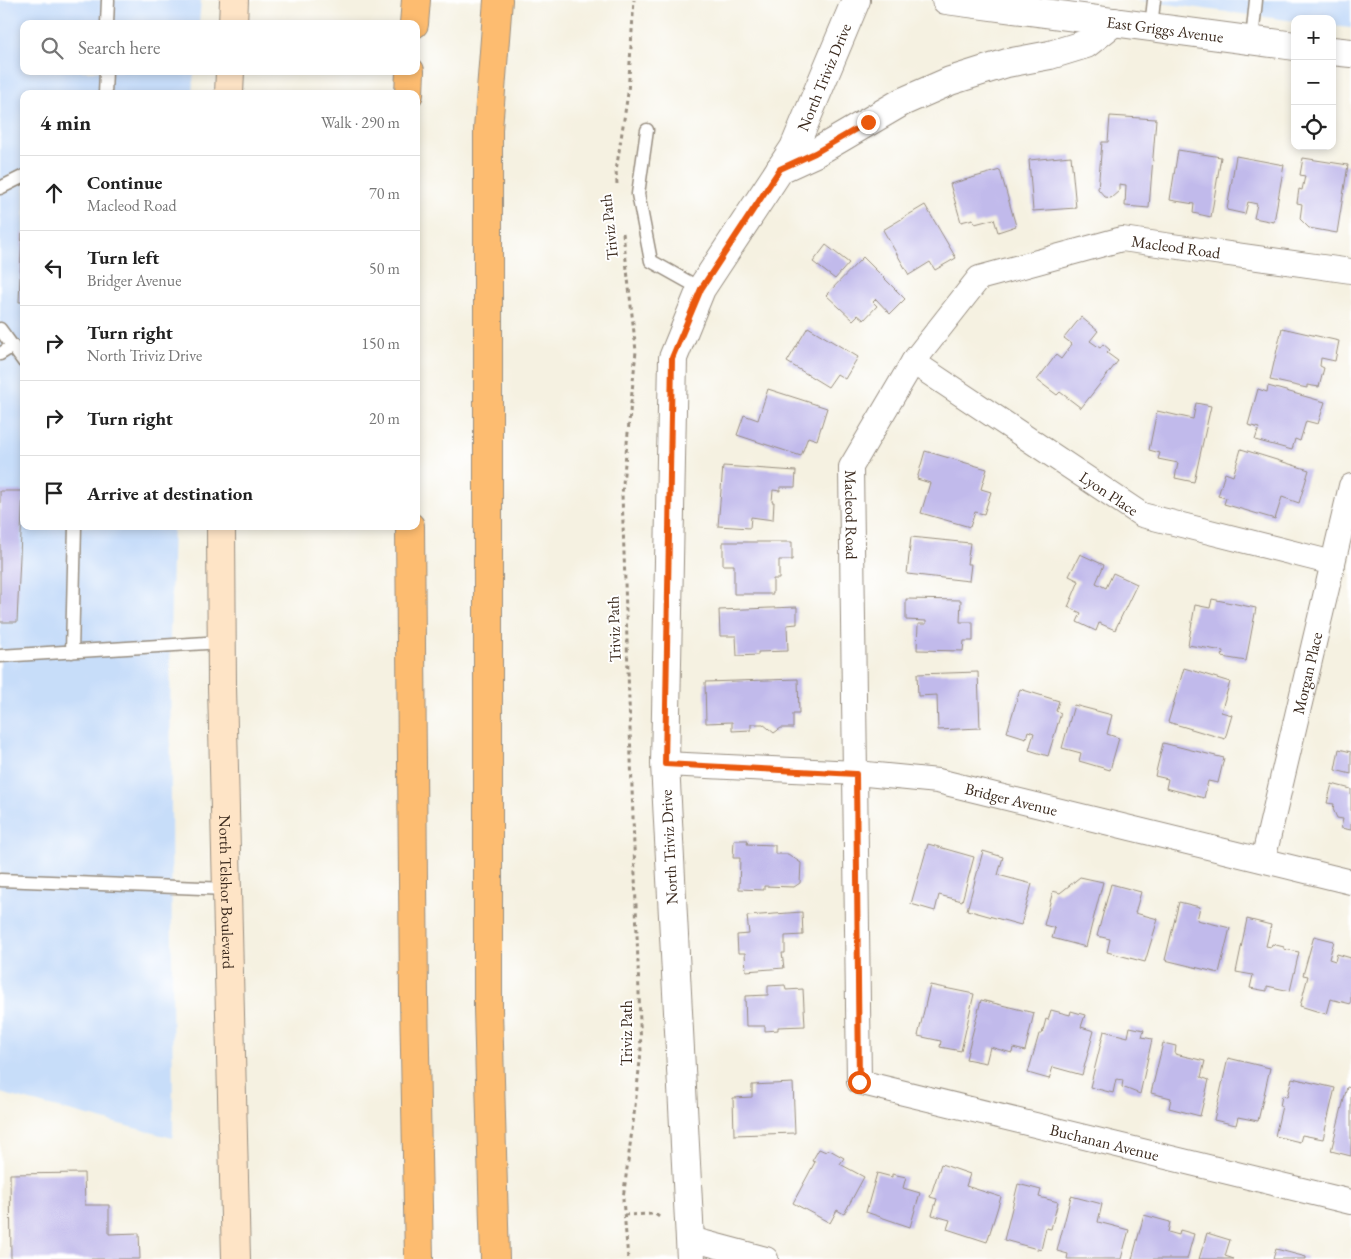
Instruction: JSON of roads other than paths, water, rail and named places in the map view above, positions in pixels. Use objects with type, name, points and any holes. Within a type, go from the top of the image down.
[{"type":"highway","points":[[414,20],[416,0]]},
{"type":"highway","points":[[494,1259],[488,1009],[488,129],[498,0]]},
{"type":"highway","points":[[409,90],[410,75]]},
{"type":"highway","points":[[410,530],[414,999],[419,1259]]},
{"type":"main road","points":[[233,20],[234,0]]},
{"type":"main road","points":[[229,90],[230,75]]},
{"type":"main road","name":"North Telshor Boulevard","points":[[221,530],[236,1259]]},
{"type":"street","name":"North Triviz Drive","points":[[691,1249],[665,764],[672,358],[701,289],[794,148],[856,0]]},
{"type":"street","name":"East Griggs Avenue","points":[[946,0],[1291,45]]},
{"type":"street","points":[[780,169],[815,153],[902,102],[950,81],[1007,63],[1050,55],[1086,44],[1114,22]]},
{"type":"street","points":[[1336,51],[1351,53]]},
{"type":"street","name":"Macleod Road","points":[[859,1082],[851,467],[914,362],[979,278],[1122,239],[1351,270]]},
{"type":"street","name":"Lyon Place","points":[[914,362],[1142,515],[1333,562]]},
{"type":"street","name":"Morgan Place","points":[[1263,860],[1351,486]]},
{"type":"street","name":"Bridger Avenue","points":[[665,764],[856,774],[938,781],[1351,882]]},
{"type":"street","name":"Buchanan Avenue","points":[[859,1082],[1351,1202]]},
{"type":"street","points":[[691,1249],[766,1259]]},
{"type":"lane","points":[[107,20],[108,0]]},
{"type":"lane","points":[[1151,27],[1154,0]]},
{"type":"lane","points":[[1252,40],[1256,0]]},
{"type":"lane","points":[[105,90],[106,75]]},
{"type":"lane","points":[[648,130],[638,194],[651,261],[701,289]]},
{"type":"lane","points":[[0,188],[20,178]]},
{"type":"lane","points":[[0,329],[20,356]]},
{"type":"lane","points":[[0,354],[13,346]]},
{"type":"lane","points":[[72,652],[74,530]]},
{"type":"lane","points":[[0,656],[222,642]]},
{"type":"lane","points":[[0,880],[227,889]]}]
